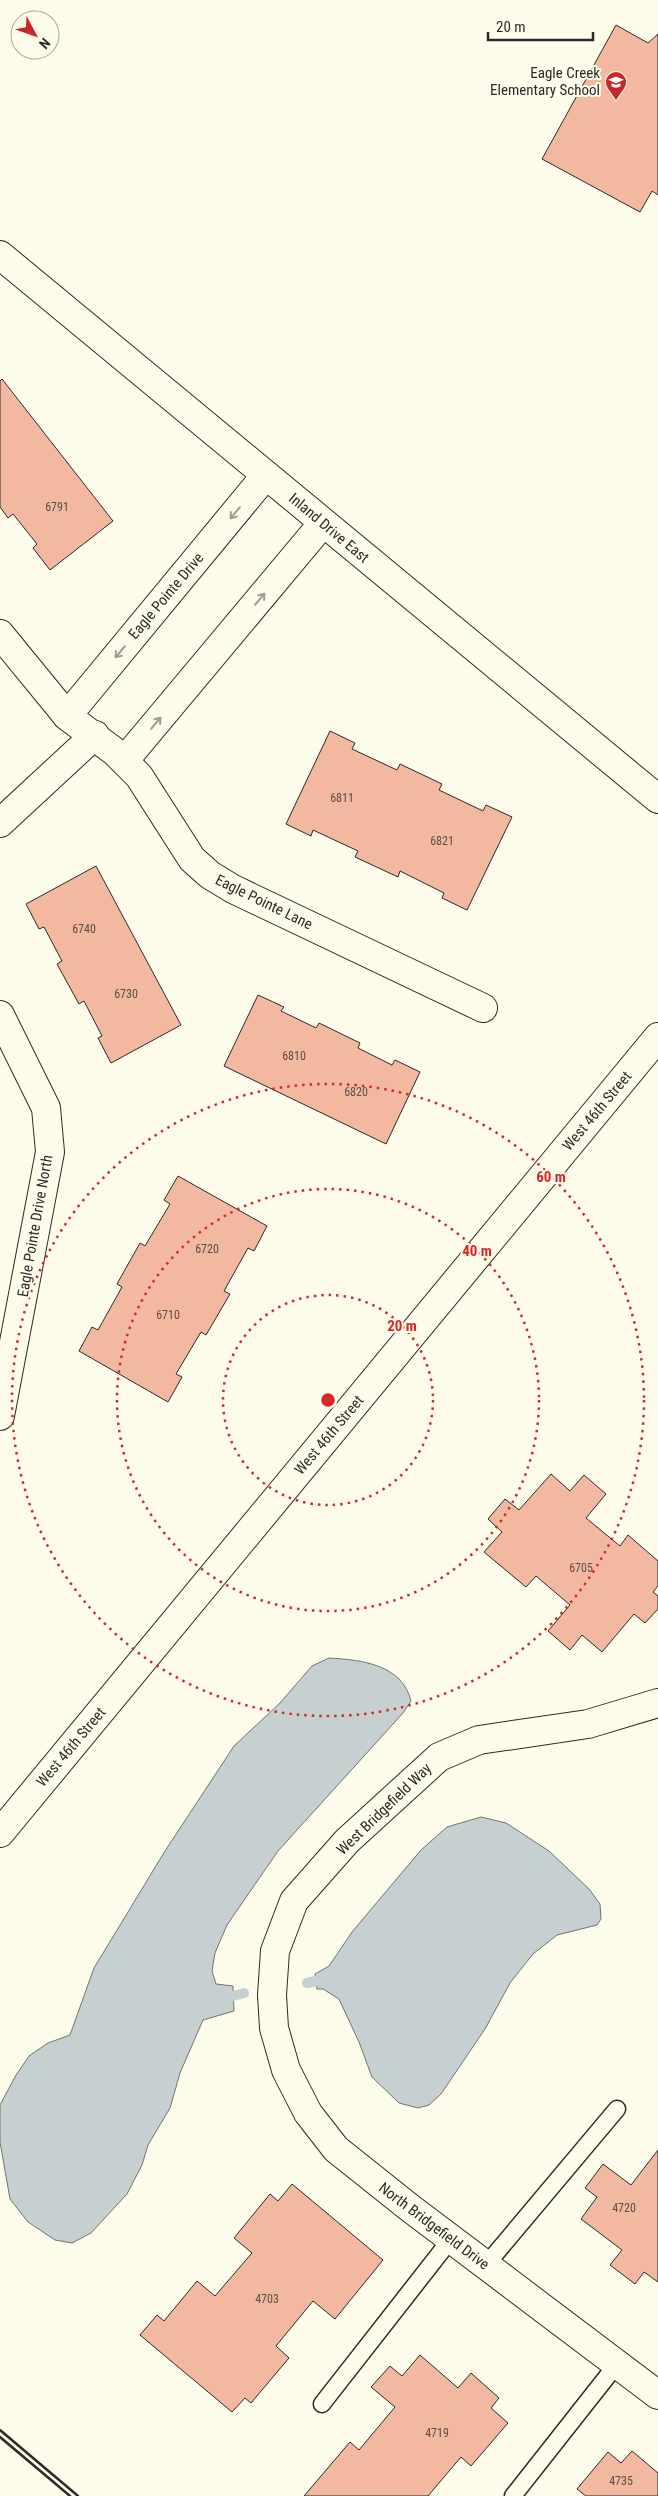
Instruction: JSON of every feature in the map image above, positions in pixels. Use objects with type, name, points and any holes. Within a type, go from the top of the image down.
[{"type":"street","name":"Inland Drive East","points":[[0,255],[658,799]]},
{"type":"street","name":"Eagle Pointe Drive","points":[[67,716],[266,475]]},
{"type":"street","points":[[124,761],[323,523]]},
{"type":"street","name":"Eagle Pointe Lane","points":[[0,634],[67,716],[95,735],[139,776],[192,859],[210,876],[233,889],[483,1008]]},
{"type":"street","points":[[0,823],[95,735]]},
{"type":"street","name":"Eagle Pointe Drive North","points":[[0,1015],[46,1108],[50,1152],[0,1416]]},
{"type":"street","name":"West 46th Street","points":[[0,1833],[658,1037]]},
{"type":"street","name":"West Bridgefield Way","points":[[272,2010],[273,1965],[276,1951],[294,1902],[347,1841],[439,1757],[479,1740],[588,1724],[658,1703]]},
{"type":"street","name":"North Bridgefield Drive","points":[[272,2010],[278,2047],[286,2070],[308,2113],[322,2133],[342,2154],[658,2395]]},
{"type":"lane","points":[[486,2265],[617,2109]]},
{"type":"lane","points":[[322,2404],[451,2239]]},
{"type":"lane","points":[[514,2496],[617,2364]]},
{"type":"shaded area","points":[[329,1658],[354,1660],[379,1666],[399,1679],[411,1701],[403,1713],[278,1851],[227,1925],[215,1953],[212,1971],[216,1984],[233,1986],[234,2011],[203,2020],[180,2073],[170,2108],[148,2145],[142,2165],[127,2194],[91,2233],[72,2243],[55,2240],[28,2222],[10,2199],[0,2142],[0,2105],[16,2075],[29,2056],[48,2043],[70,2035],[94,1968],[165,1851],[234,1746],[280,1703],[312,1666]]},
{"type":"shaded area","points":[[481,1817],[506,1823],[549,1851],[589,1889],[600,1904],[601,1919],[597,1925],[557,1935],[533,1954],[510,1983],[485,2029],[441,2094],[429,2105],[418,2108],[399,2103],[372,2077],[359,2042],[339,1999],[323,1989],[317,1989],[315,1974],[329,1966],[352,1932],[421,1850],[447,1827]]},
{"type":"building","name":"Eagle Creek Elementary School","points":[[616,25],[648,43],[658,34],[658,195],[652,191],[640,212],[542,159]]},
{"type":"building","points":[[2,379],[113,521],[50,570],[33,548],[37,544],[13,514],[8,518],[0,507],[0,381]]},
{"type":"building","points":[[330,731],[355,743],[352,749],[397,770],[400,764],[442,784],[439,790],[483,811],[486,805],[512,817],[467,910],[442,898],[444,893],[400,871],[398,877],[355,857],[358,851],[313,830],[311,836],[286,824]]},
{"type":"building","points":[[96,866],[181,1025],[111,1063],[98,1038],[102,1036],[84,1001],[79,1004],[57,964],[62,961],[44,927],[39,929],[26,904]]},
{"type":"building","points":[[258,995],[284,1007],[281,1011],[316,1028],[319,1023],[360,1043],[358,1048],[392,1065],[395,1060],[420,1072],[386,1144],[224,1066]]},
{"type":"building","points":[[178,1176],[267,1226],[254,1251],[248,1248],[224,1291],[230,1294],[206,1335],[201,1332],[176,1374],[182,1377],[168,1402],[79,1351],[92,1327],[98,1330],[122,1287],[117,1284],[140,1243],[145,1246],[170,1204],[164,1200]]},
{"type":"building","points":[[551,1474],[570,1491],[584,1475],[606,1494],[586,1518],[620,1546],[628,1535],[658,1561],[658,1586],[653,1592],[658,1596],[658,1609],[645,1623],[634,1614],[602,1652],[582,1635],[570,1650],[548,1631],[570,1605],[536,1576],[526,1587],[484,1552],[502,1532],[488,1519],[505,1499],[519,1510]]},
{"type":"building","points":[[658,2150],[658,2282],[644,2272],[635,2284],[610,2265],[622,2250],[581,2219],[597,2197],[585,2188],[603,2164],[631,2185]]},
{"type":"building","points":[[292,2184],[383,2260],[335,2319],[313,2301],[276,2346],[289,2358],[251,2403],[245,2398],[232,2412],[140,2335],[157,2315],[164,2321],[197,2281],[215,2296],[252,2253],[234,2238],[270,2194],[278,2201]]},
{"type":"building","points":[[420,2355],[458,2388],[471,2373],[499,2398],[491,2408],[508,2423],[471,2466],[461,2457],[428,2496],[304,2496],[350,2442],[359,2450],[395,2407],[371,2387],[390,2366],[402,2376]]},
{"type":"building","points":[[632,2451],[658,2473],[658,2496],[586,2496],[577,2489],[608,2452],[621,2463]]},
{"type":"waterway","points":[[307,1983],[316,1981]]},
{"type":"waterway","points":[[233,1996],[244,1993]]},
{"type":"wall","points":[[0,2430],[78,2496]]},
{"type":"wall","points":[[0,2437],[70,2496]]},
{"type":"place","name":"Eagle Creek Elementary School","points":[[616,101]]}]
